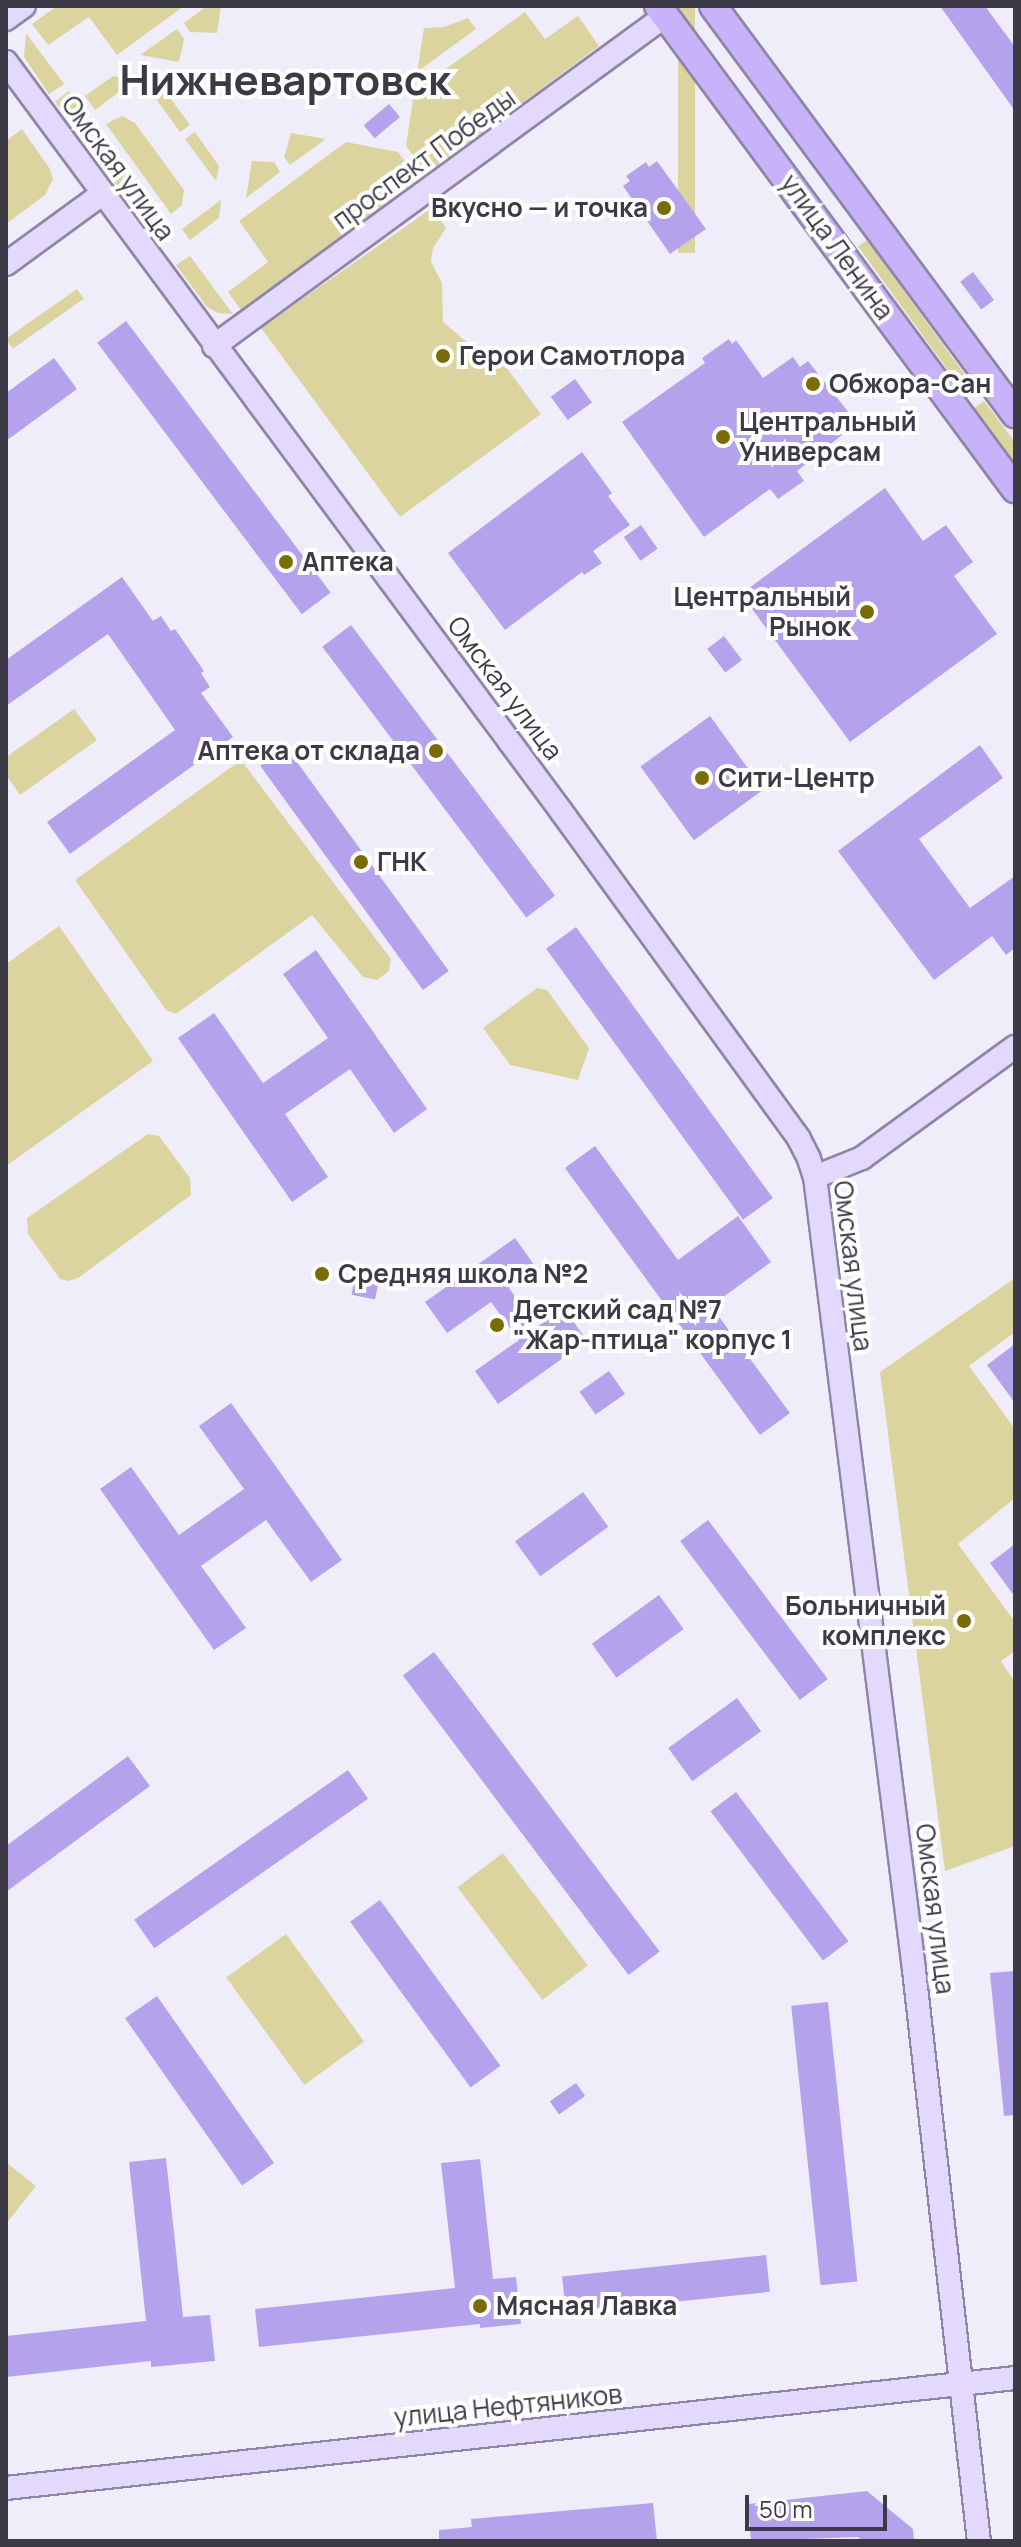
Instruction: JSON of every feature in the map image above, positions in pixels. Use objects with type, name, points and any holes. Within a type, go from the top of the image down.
[{"type":"main road","points":[[6,19],[24,6]]},
{"type":"main road","name":"улица Ленина","points":[[713,6],[1015,414]]},
{"type":"main road","name":"улица Ленина","points":[[662,11],[1015,489]]},
{"type":"main road","name":"проспект Победы","points":[[214,346],[662,11]]},
{"type":"main road","name":"Омская улица","points":[[6,62],[805,1149],[815,1177],[963,2384],[979,2541]]},
{"type":"main road","points":[[6,264],[102,194]]},
{"type":"main road","points":[[828,235],[864,209]]},
{"type":"main road","points":[[815,1177],[862,1158],[1015,1047]]},
{"type":"main road","name":"улица Нефтяников","points":[[6,2488],[1015,2378]]},
{"type":"shaded area","points":[[57,6],[184,6],[117,55],[89,17],[48,45],[32,24]]},
{"type":"shaded area","points":[[207,6],[221,6],[217,33],[190,32],[184,23]]},
{"type":"shaded area","points":[[678,6],[695,6],[695,253],[678,253]]},
{"type":"shaded area","points":[[525,12],[545,39],[578,16],[599,46],[426,174],[406,146],[414,92]]},
{"type":"shaded area","points":[[468,18],[476,29],[417,72],[424,28],[444,27]]},
{"type":"shaded area","points":[[177,29],[184,39],[179,62],[140,55]]},
{"type":"shaded area","points":[[26,33],[64,84],[49,94],[24,57]]},
{"type":"shaded area","points":[[113,76],[135,80],[95,110],[85,96]]},
{"type":"shaded area","points":[[148,88],[165,91],[190,125],[180,132]]},
{"type":"shaded area","points":[[69,91],[87,115],[80,120],[69,119],[55,102]]},
{"type":"shaded area","points":[[122,116],[135,123],[184,190],[182,205],[171,214],[106,124]]},
{"type":"shaded area","points":[[22,129],[50,169],[53,179],[45,195],[6,224],[6,141]]},
{"type":"shaded area","points":[[98,130],[164,220],[153,224],[142,219],[91,151],[90,139]]},
{"type":"shaded area","points":[[195,132],[219,166],[216,181],[185,139]]},
{"type":"shaded area","points":[[291,133],[326,139],[290,165],[284,157]]},
{"type":"shaded area","points":[[346,142],[398,152],[419,179],[241,310],[228,292],[268,262],[239,221]]},
{"type":"shaded area","points":[[252,161],[274,162],[280,172],[246,198]]},
{"type":"shaded area","points":[[221,200],[219,218],[190,240],[182,229]]},
{"type":"shaded area","points":[[432,208],[446,228],[433,248],[431,262],[442,283],[443,322],[475,349],[503,363],[541,414],[400,517],[261,328]]},
{"type":"shaded area","points":[[867,240],[976,390],[967,396],[858,246]]},
{"type":"shaded area","points":[[190,256],[233,314],[218,313],[207,307],[176,265]]},
{"type":"shaded area","points":[[77,289],[84,299],[13,349],[6,339]]},
{"type":"shaded area","points":[[984,401],[1015,442],[1015,464],[974,408]]},
{"type":"shaded area","points":[[74,709],[97,740],[20,795],[6,775],[6,757]]},
{"type":"shaded area","points":[[241,760],[391,959],[389,971],[377,980],[363,977],[312,915],[176,1014],[166,1010],[75,880]]},
{"type":"shaded area","points":[[59,926],[153,1061],[6,1166],[6,964]]},
{"type":"shaded area","points":[[537,988],[547,990],[589,1048],[578,1080],[510,1065],[483,1028]]},
{"type":"shaded area","points":[[148,1134],[159,1136],[190,1178],[191,1195],[78,1278],[68,1281],[60,1279],[28,1234],[27,1218]]},
{"type":"shaded area","name":"Больничный комплекс","points":[[1015,1278],[1015,1332],[969,1366],[1015,1429],[1015,1498],[958,1544],[1015,1622],[1015,1651],[1001,1661],[1015,1682],[1015,1846],[945,1871],[880,1372]]},
{"type":"shaded area","points":[[503,1853],[588,1966],[542,2000],[457,1887]]},
{"type":"shaded area","points":[[286,1934],[364,2042],[304,2085],[226,1977]]},
{"type":"shaded area","points":[[6,2164],[36,2186],[6,2224]]},
{"type":"building","points":[[940,6],[985,6],[1015,47],[1015,111]]},
{"type":"building","points":[[389,104],[400,117],[375,138],[364,125]]},
{"type":"building","name":"Вкусно — и точка","points":[[657,161],[706,229],[670,254],[623,186],[630,181],[626,176],[646,162],[649,167]]},
{"type":"building","points":[[973,272],[994,300],[981,310],[960,282]]},
{"type":"building","points":[[126,321],[331,593],[302,614],[97,343]]},
{"type":"building","points":[[729,339],[732,344],[736,340],[763,378],[793,357],[800,367],[808,361],[857,423],[797,471],[804,481],[778,499],[770,489],[704,537],[622,422],[705,363],[702,358]]},
{"type":"building","points":[[54,358],[77,389],[6,441],[6,393]]},
{"type":"building","points":[[575,379],[592,402],[568,420],[551,397]]},
{"type":"building","points":[[582,452],[612,493],[608,496],[630,525],[593,551],[602,563],[584,575],[582,572],[505,630],[448,553]]},
{"type":"building","name":"Центральный Рынок","points":[[885,488],[923,541],[946,525],[973,562],[954,576],[997,634],[850,742],[741,594]]},
{"type":"building","points":[[641,525],[658,549],[640,561],[624,537]]},
{"type":"building","points":[[122,577],[153,621],[161,616],[171,631],[175,629],[204,671],[201,673],[210,687],[201,693],[233,737],[70,854],[47,822],[175,730],[108,634],[6,706],[6,660]]},
{"type":"building","points":[[351,625],[555,896],[526,917],[322,647]]},
{"type":"building","points":[[724,636],[742,660],[725,673],[707,649]]},
{"type":"building","name":"Сити-Центр","points":[[710,716],[763,790],[694,840],[640,767]]},
{"type":"building","points":[[980,745],[1003,778],[919,839],[970,908],[1015,876],[1015,948],[1006,955],[992,936],[934,980],[838,851]]},
{"type":"building","points":[[286,747],[449,971],[423,990],[260,766]]},
{"type":"building","points":[[576,927],[773,1198],[743,1220],[546,949]]},
{"type":"building","points":[[316,950],[427,1109],[394,1133],[350,1069],[285,1114],[328,1177],[292,1202],[178,1038],[214,1013],[263,1083],[328,1038],[283,974]]},
{"type":"building","points":[[595,1146],[678,1260],[738,1216],[771,1262],[711,1306],[790,1413],[760,1435],[565,1168]]},
{"type":"building","points":[[515,1238],[537,1269],[509,1288],[537,1327],[564,1308],[587,1341],[498,1404],[475,1371],[519,1340],[491,1302],[447,1333],[425,1302]]},
{"type":"building","points":[[355,1278],[378,1283],[375,1300],[351,1295]]},
{"type":"building","points":[[1015,1344],[1015,1403],[987,1365]]},
{"type":"building","points":[[609,1371],[625,1394],[596,1415],[580,1392]]},
{"type":"building","points":[[231,1403],[342,1560],[311,1582],[266,1520],[201,1566],[246,1628],[214,1650],[100,1489],[131,1467],[179,1535],[244,1489],[199,1426]]},
{"type":"building","points":[[583,1492],[608,1527],[540,1576],[515,1541]]},
{"type":"building","points":[[708,1520],[828,1679],[800,1700],[680,1541]]},
{"type":"building","points":[[1015,1544],[1015,1597],[990,1563]]},
{"type":"building","points":[[659,1595],[684,1629],[617,1678],[592,1644]]},
{"type":"building","points":[[434,1652],[660,1951],[629,1975],[403,1675]]},
{"type":"building","points":[[737,1698],[761,1731],[692,1781],[668,1748]]},
{"type":"building","points":[[128,1756],[150,1786],[6,1892],[6,1846]]},
{"type":"building","points":[[348,1770],[368,1799],[154,1948],[134,1920]]},
{"type":"building","points":[[736,1792],[849,1941],[823,1961],[710,1811]]},
{"type":"building","points":[[380,1900],[500,2066],[471,2088],[350,1922]]},
{"type":"building","points":[[1015,1971],[1015,2115],[1004,2116],[990,1973]]},
{"type":"building","points":[[157,1996],[274,2163],[242,2185],[125,2018]]},
{"type":"building","points":[[828,2002],[857,2281],[821,2285],[791,2006]]},
{"type":"building","points":[[576,2083],[585,2096],[559,2114],[550,2101]]},
{"type":"building","points":[[166,2158],[183,2317],[210,2315],[215,2361],[151,2367],[151,2361],[6,2377],[6,2336],[146,2321],[129,2162]]},
{"type":"building","points":[[480,2159],[493,2279],[516,2277],[521,2324],[480,2328],[480,2324],[259,2347],[255,2309],[455,2288],[441,2163]]},
{"type":"building","points":[[766,2255],[770,2292],[566,2313],[562,2276]]},
{"type":"building","points":[[867,2491],[913,2529],[914,2541],[863,2541],[858,2537],[751,2541],[748,2504]]},
{"type":"building","points":[[653,2503],[657,2541],[439,2541],[439,2530],[472,2527],[471,2519]]},
{"type":"place","name":"Вкусно — и точка","points":[[664,208]]},
{"type":"place","name":"Герои Самотлора","points":[[443,356]]},
{"type":"place","name":"Обжора-Сан","points":[[813,384]]},
{"type":"place","name":"Центральный Универсам","points":[[723,437]]},
{"type":"place","name":"Аптека","points":[[286,562]]},
{"type":"place","name":"Центральный Рынок","points":[[867,612]]},
{"type":"place","name":"Аптека от склада","points":[[436,751]]},
{"type":"place","name":"Сити-Центр","points":[[702,778]]},
{"type":"place","name":"ГНК","points":[[361,862]]},
{"type":"place","name":"Средняя школа №2","points":[[322,1274]]},
{"type":"place","name":"Детский сад №7 \"Жар-птица\" корпус 1","points":[[497,1325]]},
{"type":"place","name":"Больничный комплекс","points":[[964,1621]]},
{"type":"place","name":"Мясная Лавка","points":[[480,2306]]},
{"type":"district","name":"Нижневартовск","points":[[285,79]]}]
